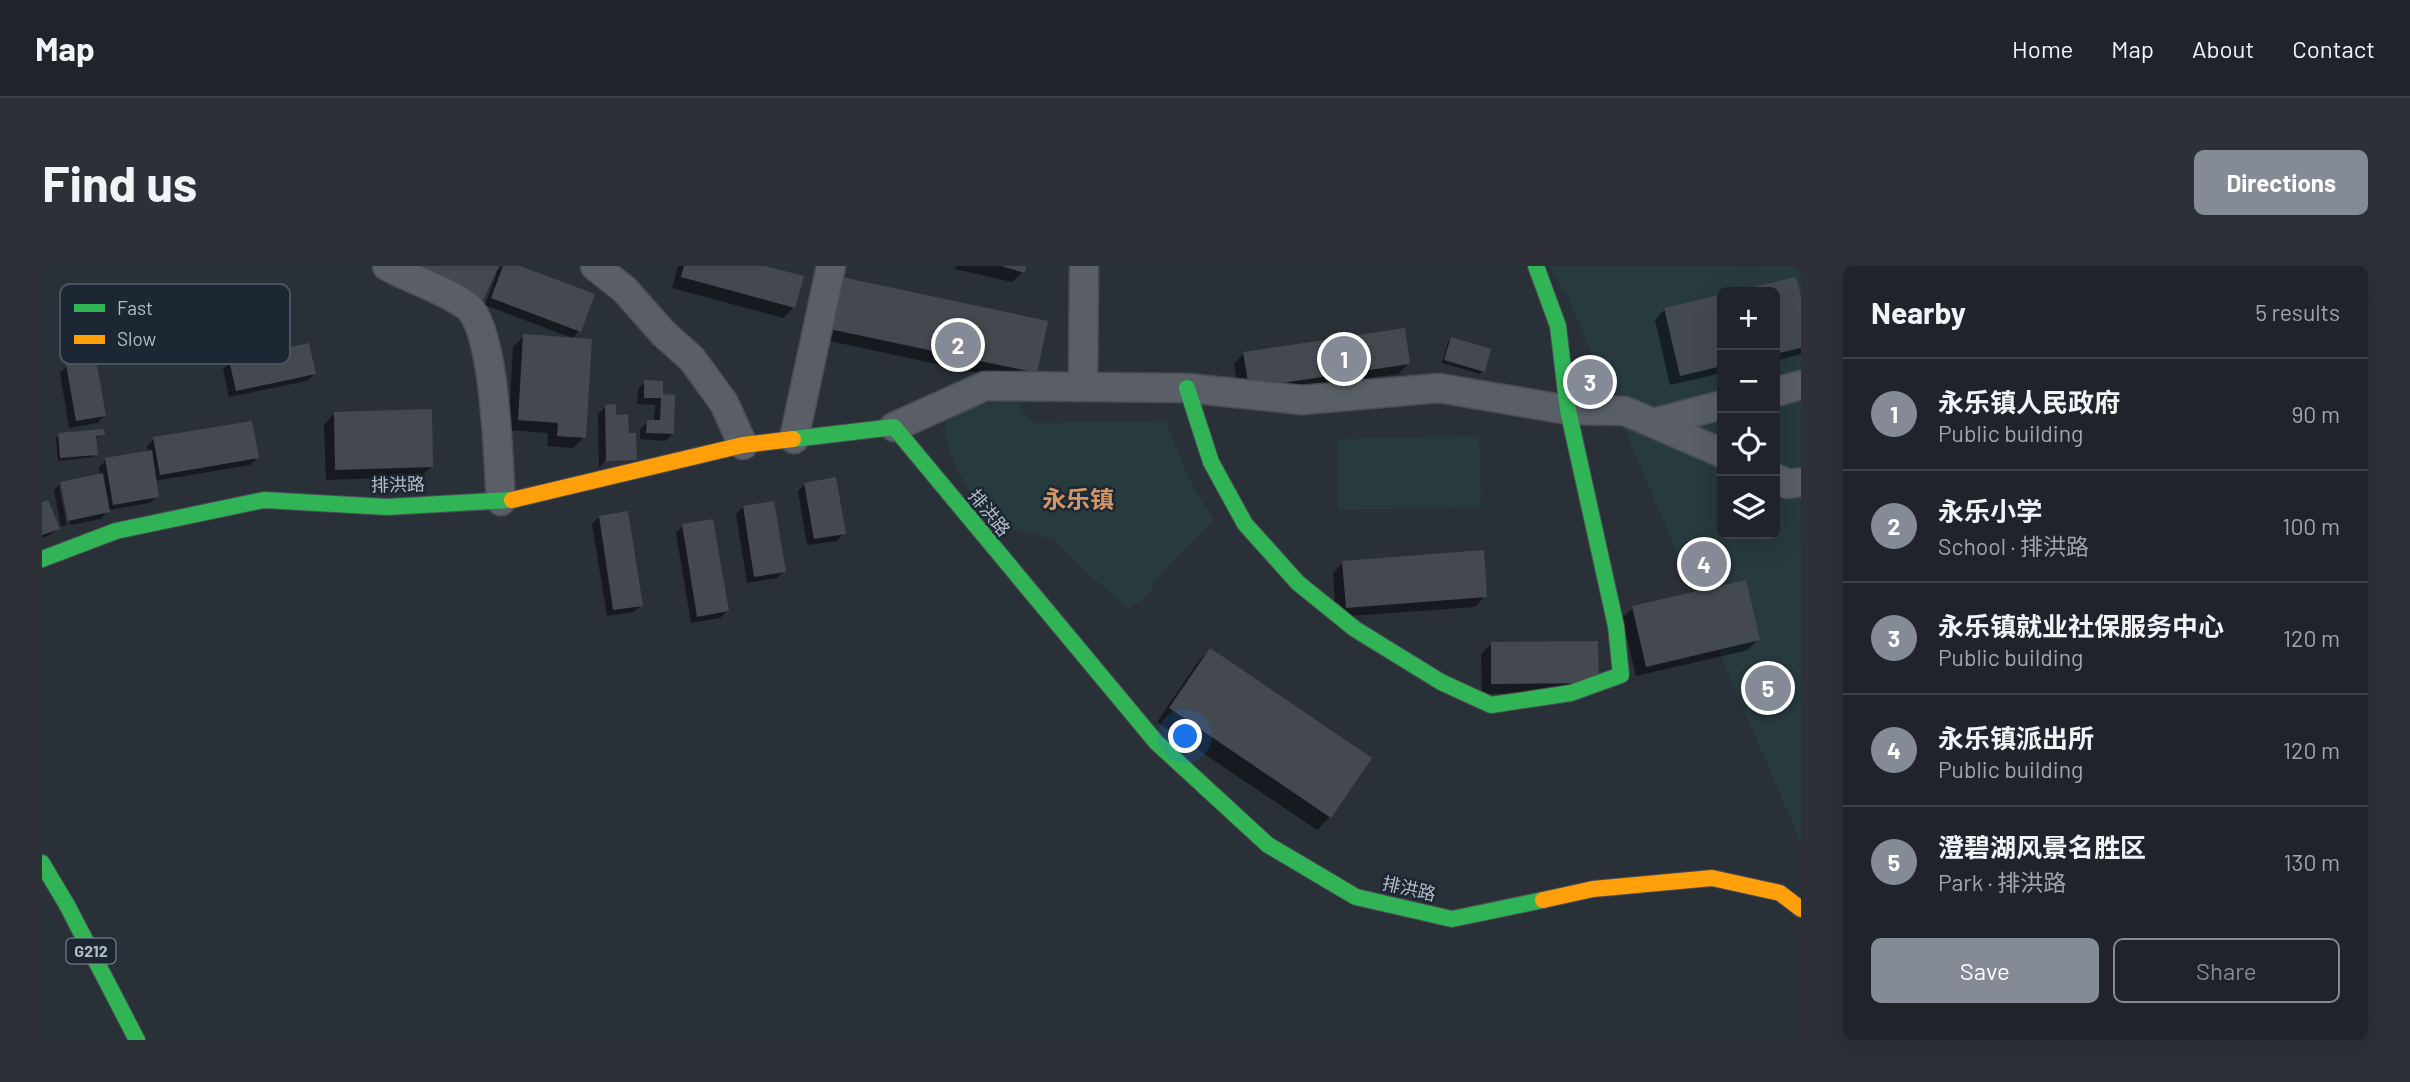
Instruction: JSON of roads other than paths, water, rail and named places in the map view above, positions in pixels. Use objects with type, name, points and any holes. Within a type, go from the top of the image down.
[{"type":"main road","points":[[1187,388],[1211,463],[1245,524],[1298,583],[1355,629],[1441,682],[1491,705],[1571,693],[1621,675],[1616,626],[1568,410],[1558,326],[1536,266]]},
{"type":"main road","name":"排洪路","points":[[42,559],[116,531],[264,499],[387,506],[516,500],[743,445],[894,427],[1156,742],[1268,845],[1356,897],[1452,919],[1593,888],[1712,878],[1780,892],[1801,908]]},
{"type":"main road","name":"G212","points":[[42,863],[67,905],[137,1040]]},
{"type":"street","points":[[387,266],[470,308],[484,335],[496,416],[501,501]]},
{"type":"street","points":[[595,266],[625,290],[663,333],[692,359],[724,403],[743,445]]},
{"type":"street","points":[[794,439],[831,266]]},
{"type":"street","points":[[1083,387],[1084,266]]},
{"type":"street","points":[[1780,391],[1801,385]]},
{"type":"street","points":[[894,427],[985,386],[1187,388],[1302,400],[1439,388],[1568,410],[1625,411],[1717,451]]},
{"type":"street","points":[[1653,424],[1717,406]]},
{"type":"street","points":[[1780,480],[1788,484],[1801,482]]},
{"type":"place","name":"永乐小学","points":[[958,345]]},
{"type":"place","name":"永乐镇人民政府","points":[[1344,359]]},
{"type":"place","name":"永乐镇就业社保服务中心","points":[[1590,382]]},
{"type":"place","name":"永乐镇派出所","points":[[1704,564]]},
{"type":"place","name":"澄碧湖风景名胜区","points":[[1768,688]]},
{"type":"district","name":"永乐镇","points":[[1078,500]]}]
